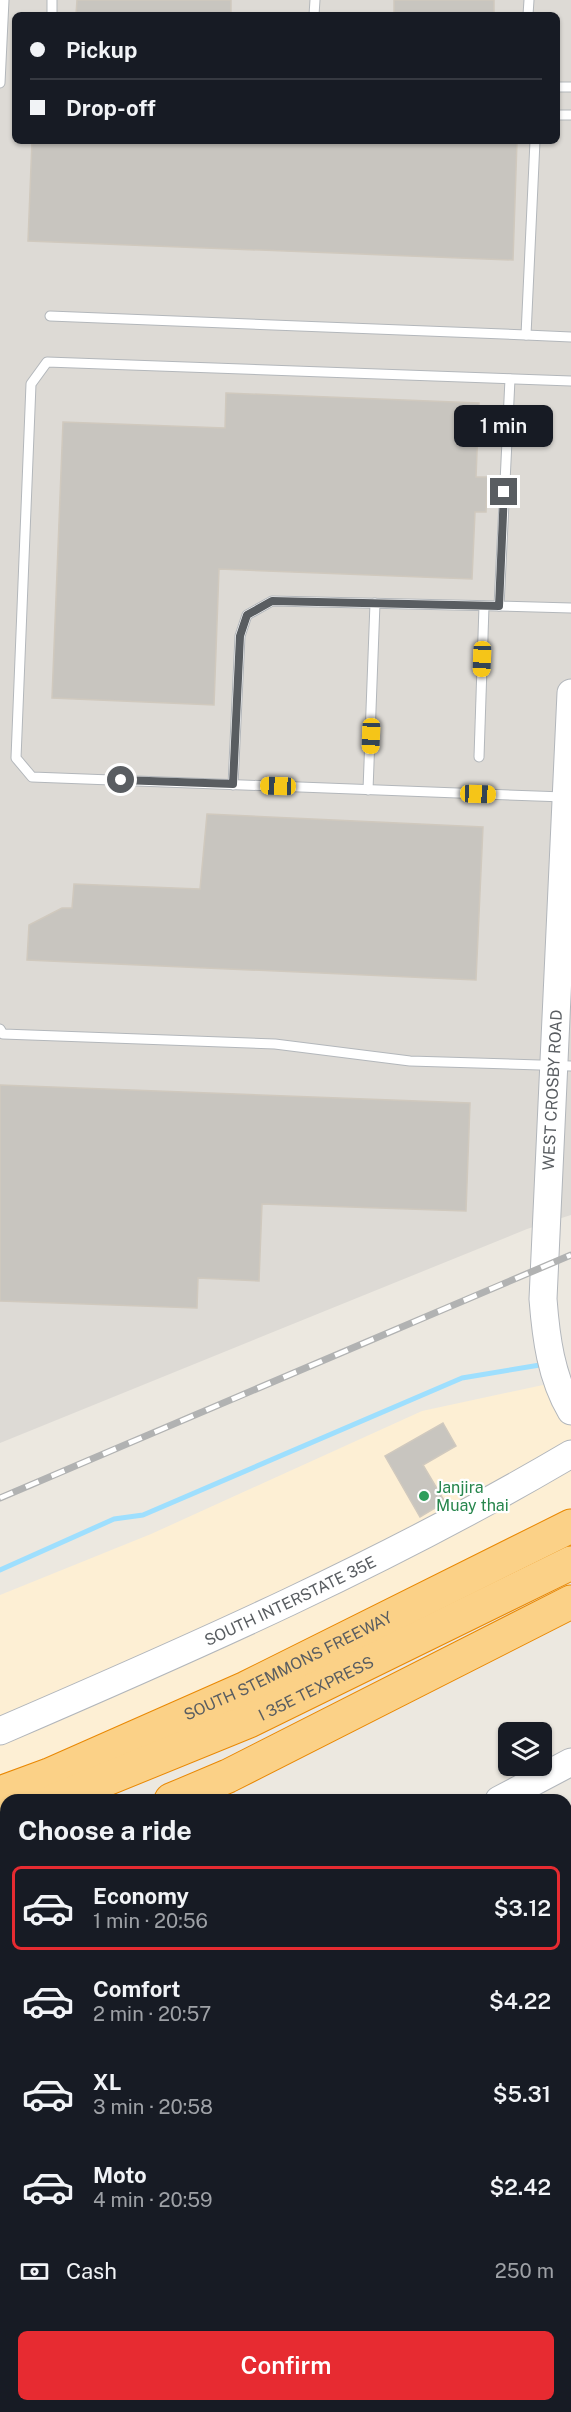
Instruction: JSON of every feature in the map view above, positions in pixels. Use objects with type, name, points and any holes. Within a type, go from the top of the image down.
[{"type":"highway","name":"SOUTH STEMMONS FREEWAY","points":[[0,1792],[49,1775],[246,1688],[567,1528]]},
{"type":"highway","name":"I 35E TEXPRESS","points":[[70,1794],[249,1721],[571,1563]]},
{"type":"highway","points":[[185,1794],[228,1776],[571,1602]]},
{"type":"street","name":"WEST CROSBY ROAD","points":[[571,693],[566,797],[562,1066],[543,1267],[546,1337],[559,1388],[571,1411]]},
{"type":"street","name":"SOUTH INTERSTATE 35E","points":[[0,1731],[176,1655],[334,1582],[496,1498],[571,1454]]},
{"type":"street","points":[[511,1794],[571,1762]]},
{"type":"lane","points":[[0,83],[4,0]]},
{"type":"lane","points":[[526,335],[535,144]]},
{"type":"lane","points":[[50,316],[571,337]]},
{"type":"lane","points":[[566,797],[32,777],[16,758],[31,384],[47,362],[571,381]]},
{"type":"lane","points":[[499,606],[510,379]]},
{"type":"lane","points":[[233,784],[240,636],[247,615],[272,601],[571,608]]},
{"type":"lane","points":[[368,790],[375,603]]},
{"type":"lane","points":[[479,757],[484,606]]},
{"type":"lane","points":[[0,1029],[3,1034],[275,1044],[410,1061],[562,1066]]},
{"type":"shaded area","points":[[0,0],[571,0],[571,1215],[527,1229],[0,1443]]},
{"type":"shaded area","points":[[571,1379],[571,1534],[72,1794],[0,1794],[0,1595],[151,1534],[422,1411]]},
{"type":"building","points":[[77,0],[231,0],[231,12],[76,12]]},
{"type":"building","points":[[394,0],[494,0],[494,12],[394,12]]},
{"type":"building","points":[[32,144],[517,144],[513,260],[28,241]]},
{"type":"building","points":[[226,393],[479,403],[476,477],[488,477],[486,512],[475,512],[472,579],[219,569],[214,705],[52,698],[63,422],[225,428]]},
{"type":"building","points":[[207,814],[483,827],[476,980],[27,960],[29,925],[62,908],[72,908],[74,884],[200,889]]},
{"type":"building","points":[[0,1085],[470,1103],[466,1211],[262,1204],[259,1281],[198,1278],[197,1308],[0,1301]]},
{"type":"building","points":[[443,1423],[456,1446],[423,1465],[445,1502],[420,1517],[385,1456]]},
{"type":"waterway","points":[[0,1570],[114,1519],[143,1515],[462,1378],[546,1364]]},
{"type":"railway","points":[[0,1498],[571,1255]]},
{"type":"place","name":"Janjira Muay thai","points":[[424,1496]]},
{"type":"route","points":[[121,780],[233,784],[240,636],[247,615],[272,601],[499,606],[504,492]]}]
